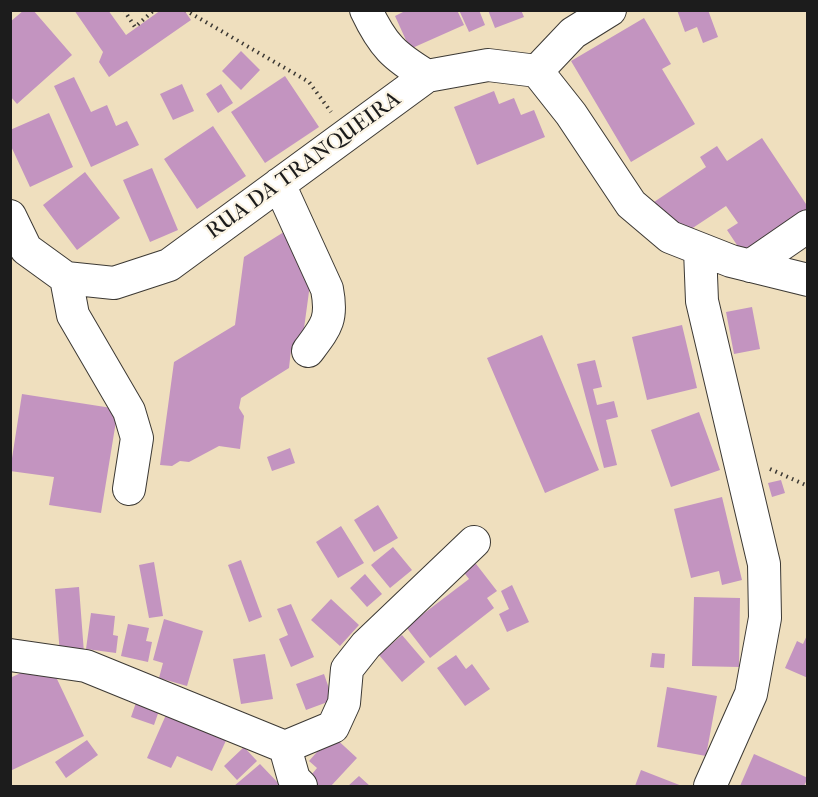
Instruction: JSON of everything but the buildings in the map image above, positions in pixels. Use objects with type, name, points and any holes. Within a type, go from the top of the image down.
[{"type":"street","points":[[366,10],[376,32],[398,57],[427,76]]},
{"type":"street","points":[[610,10],[573,33],[537,71],[571,114],[631,204],[670,237],[731,261],[807,280]]},
{"type":"street","name":"RUA DA TRANQUEIRA","points":[[10,216],[26,249],[66,278],[114,283],[169,265],[427,76],[488,65],[537,71]]},
{"type":"street","points":[[279,184],[327,289],[330,308],[325,328],[308,351]]},
{"type":"street","points":[[750,266],[807,226]]},
{"type":"street","points":[[700,249],[702,301],[764,564],[765,618],[751,694],[710,786]]},
{"type":"street","points":[[66,278],[73,315],[129,411],[136,438],[129,489]]},
{"type":"street","points":[[10,655],[86,666],[285,747],[333,727],[344,703],[347,669],[366,645],[474,542]]},
{"type":"street","points":[[285,747],[294,779],[302,786]]},
{"type":"path","points":[[124,10],[135,27],[154,10]]},
{"type":"path","points":[[185,10],[309,82],[326,103],[345,136]]},
{"type":"path","points":[[781,473],[807,486]]}]
